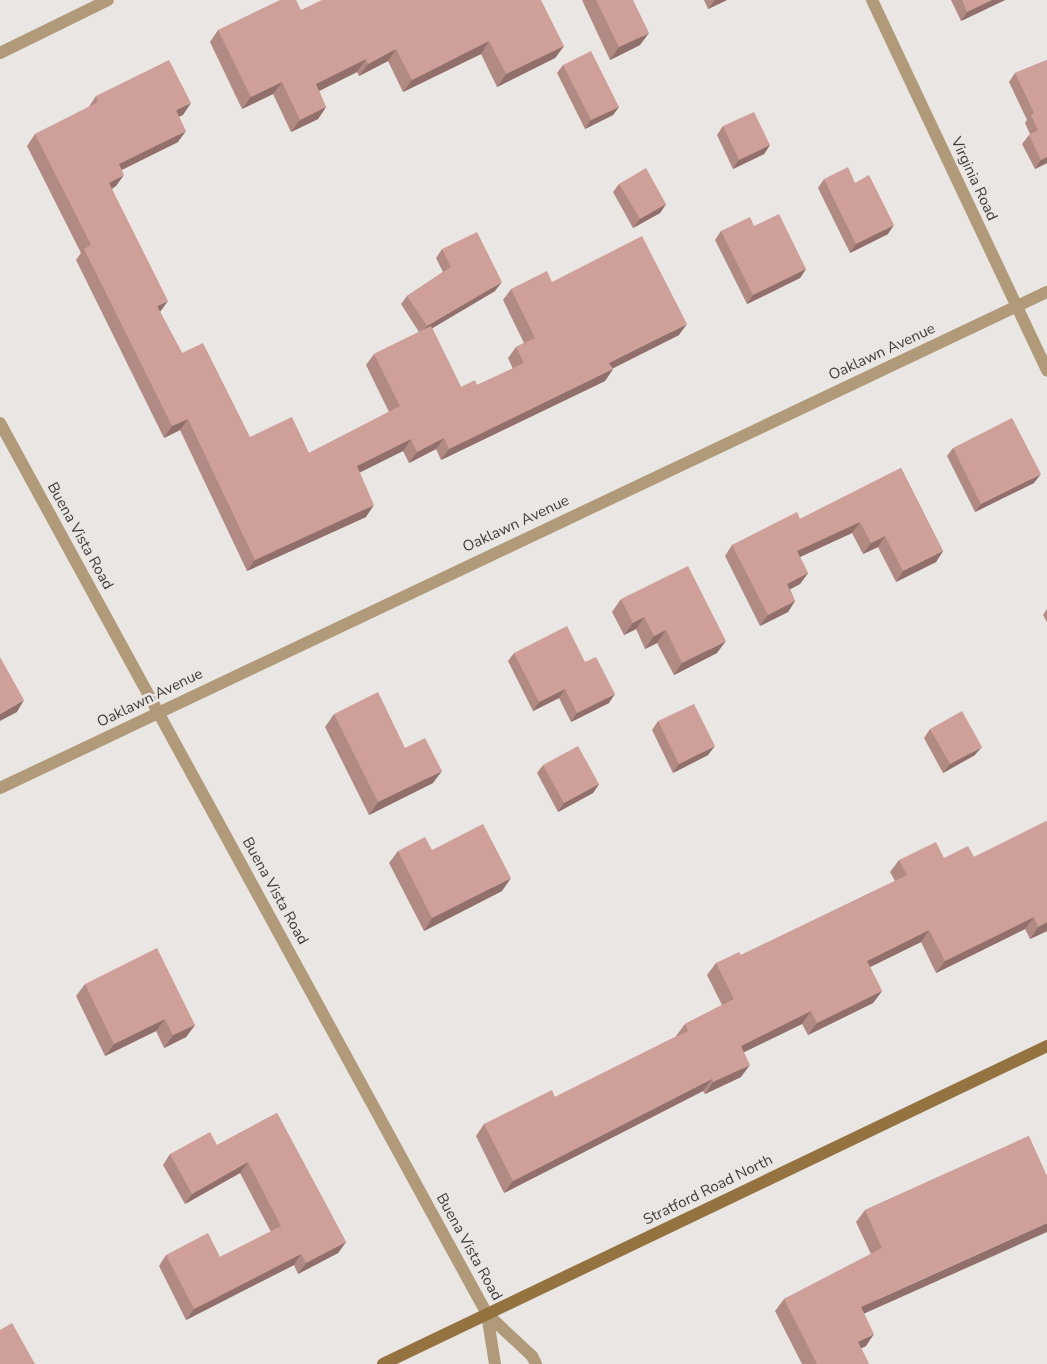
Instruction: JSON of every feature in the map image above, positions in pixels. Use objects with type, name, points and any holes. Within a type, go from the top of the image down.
[{"type":"main road","name":"Stratford Road North","points":[[382,1364],[1047,1046]]},
{"type":"street","points":[[0,53],[108,0]]},
{"type":"street","name":"Virginia Road","points":[[872,0],[1047,371]]},
{"type":"street","name":"Oaklawn Avenue","points":[[0,788],[158,711],[1047,292]]},
{"type":"street","name":"Buena Vista Road","points":[[0,423],[487,1314],[532,1356],[536,1364]]},
{"type":"street","points":[[487,1314],[495,1364]]},
{"type":"building","points":[[280,0],[296,0],[301,10],[322,0],[541,0],[564,46],[506,74],[489,41],[412,80],[396,49],[368,64],[366,59],[316,84],[326,107],[300,120],[282,82],[251,97],[218,30]]},
{"type":"building","points":[[596,0],[633,0],[649,33],[619,47]]},
{"type":"building","points":[[962,0],[992,0],[967,12]]},
{"type":"building","points":[[591,51],[619,107],[591,120],[563,65]]},
{"type":"building","points":[[169,60],[191,103],[176,110],[186,131],[119,164],[124,175],[109,183],[168,301],[157,306],[182,353],[203,343],[250,437],[292,417],[309,453],[400,406],[374,354],[431,326],[461,387],[475,380],[477,385],[524,363],[516,347],[535,338],[511,289],[547,271],[552,282],[642,236],[687,324],[609,363],[613,369],[449,449],[444,438],[417,452],[411,439],[357,466],[374,505],[255,560],[188,419],[172,426],[84,249],[91,245],[35,134],[98,102],[96,96]]},
{"type":"building","points":[[1047,60],[1047,157],[1041,160],[1029,135],[1038,130],[1031,115],[1034,113],[1015,73]]},
{"type":"building","points":[[754,112],[770,145],[739,160],[723,126]]},
{"type":"building","points":[[848,167],[855,183],[869,175],[894,225],[856,244],[824,179]]},
{"type":"building","points":[[646,168],[666,204],[640,219],[619,184]]},
{"type":"building","points":[[779,214],[806,269],[753,295],[721,231],[750,217],[754,226]]},
{"type":"building","points":[[477,232],[502,282],[427,326],[407,296],[451,267],[442,249]]},
{"type":"building","points":[[1012,418],[1041,474],[981,504],[953,448]]},
{"type":"building","points":[[901,468],[943,551],[903,571],[885,536],[871,543],[860,522],[797,551],[808,573],[787,584],[795,601],[768,615],[732,545],[797,512],[800,519]]},
{"type":"building","points":[[688,566],[726,641],[682,663],[666,630],[654,636],[644,617],[633,623],[621,599]]},
{"type":"building","points":[[567,626],[585,662],[596,657],[615,694],[577,713],[565,689],[539,702],[514,653]]},
{"type":"building","points":[[0,657],[24,700],[0,714]]},
{"type":"building","points":[[378,692],[405,748],[425,738],[442,771],[378,802],[334,714]]},
{"type":"building","points":[[694,704],[715,746],[679,764],[658,721]]},
{"type":"building","points":[[962,711],[982,747],[950,764],[930,729]]},
{"type":"building","points":[[578,746],[599,784],[564,803],[543,765]]},
{"type":"building","points":[[1046,821],[1047,922],[1038,927],[1034,917],[945,961],[929,930],[867,961],[882,991],[817,1023],[811,1011],[741,1046],[750,1065],[713,1082],[712,1079],[513,1181],[484,1124],[552,1090],[555,1097],[688,1031],[685,1024],[734,999],[716,963],[739,952],[741,955],[907,875],[899,860],[936,842],[944,858],[968,846],[974,857]]},
{"type":"building","points":[[483,824],[511,878],[432,918],[398,851],[425,837],[432,850]]},
{"type":"building","points":[[157,948],[195,1025],[173,1035],[165,1019],[114,1044],[85,984]]},
{"type":"building","points":[[277,1113],[346,1242],[306,1263],[301,1254],[194,1309],[166,1255],[208,1233],[220,1257],[281,1226],[248,1162],[192,1194],[170,1154],[210,1132],[217,1145]]},
{"type":"building","points":[[1029,1136],[1047,1176],[1047,1223],[861,1307],[874,1334],[858,1342],[869,1364],[817,1364],[784,1299],[882,1248],[865,1210]]},
{"type":"building","points":[[12,1323],[35,1364],[0,1364],[0,1330]]}]
